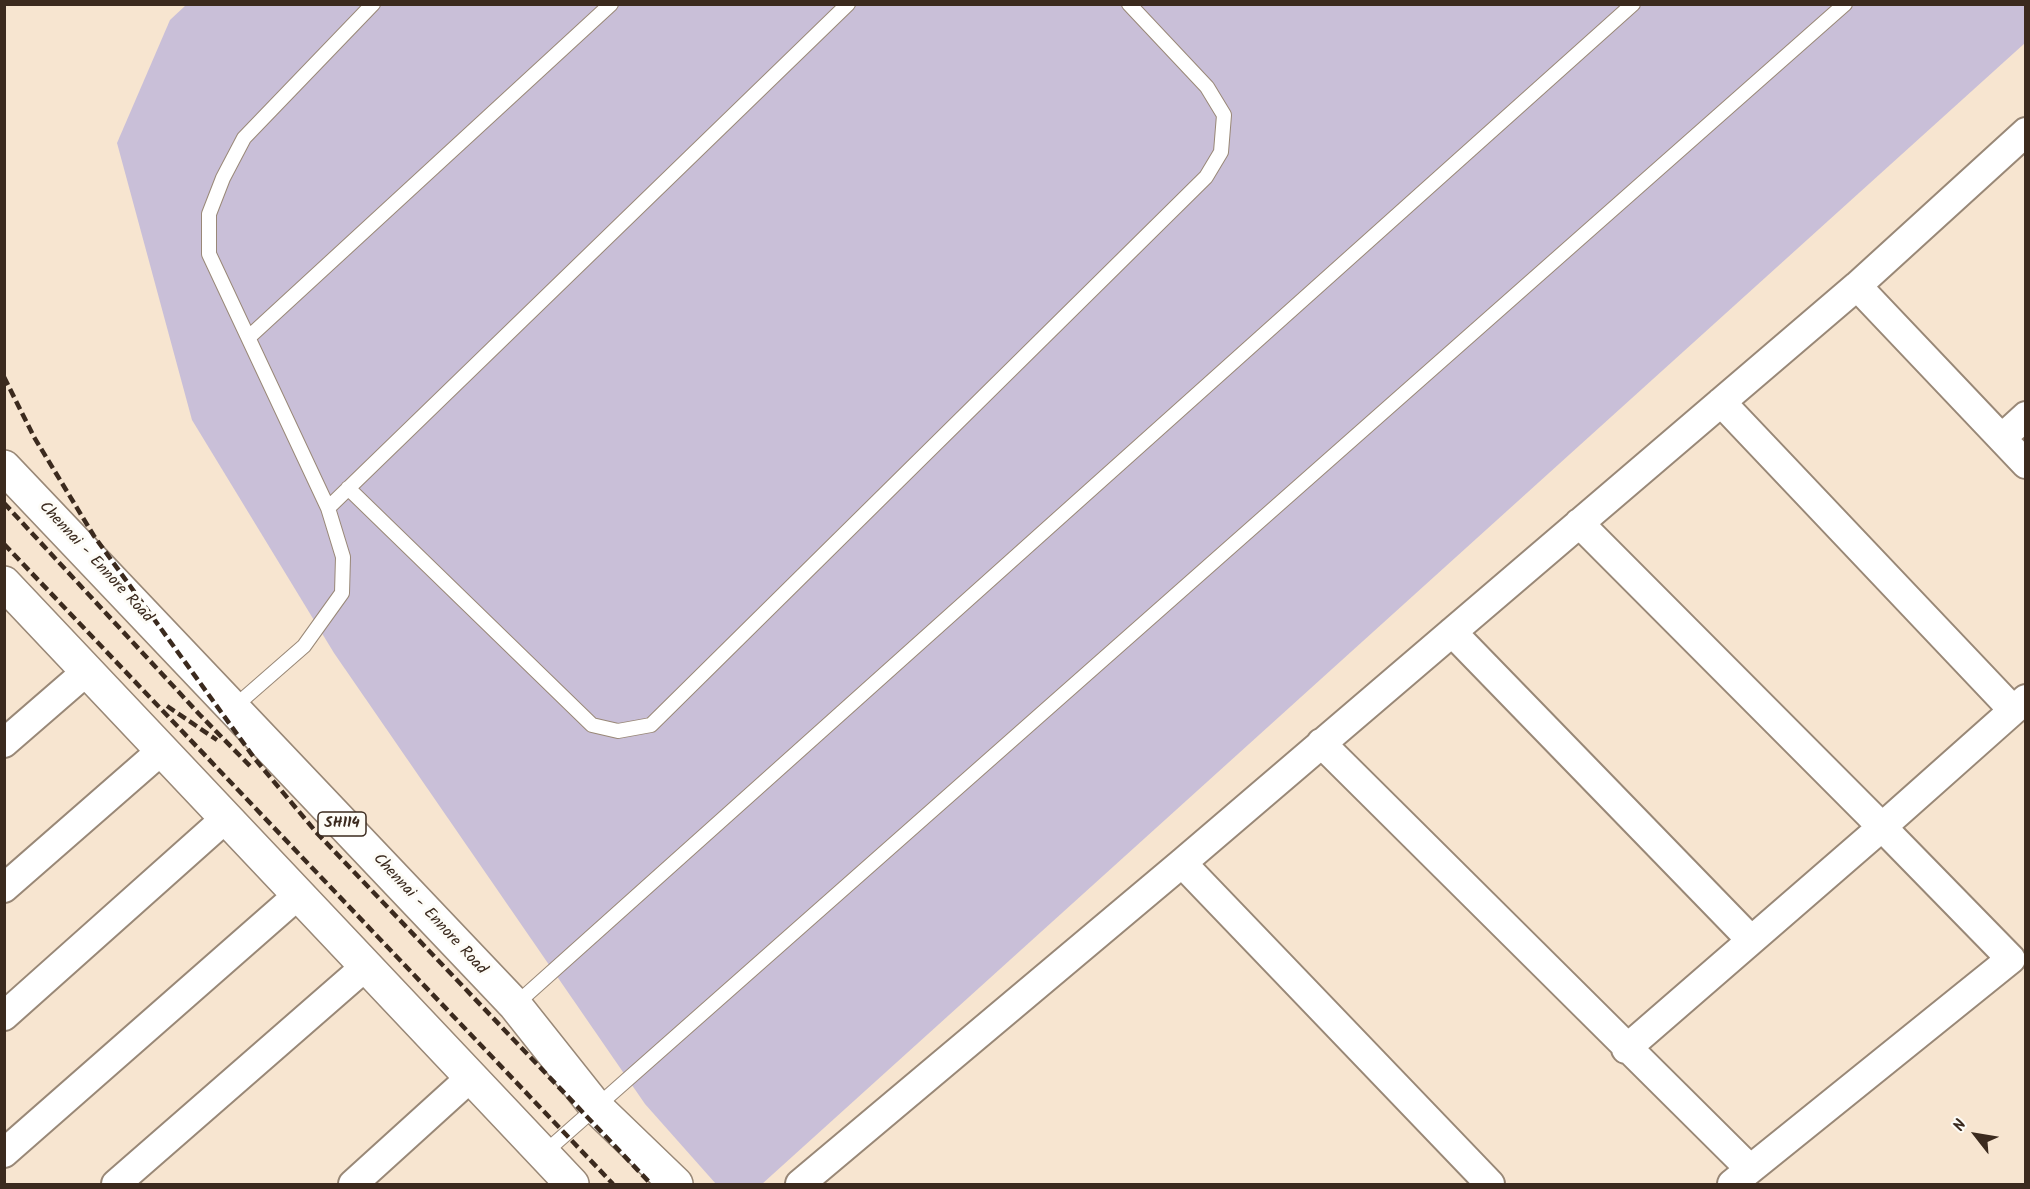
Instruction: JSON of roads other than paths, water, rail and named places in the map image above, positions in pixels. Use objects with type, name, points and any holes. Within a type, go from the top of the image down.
[{"type":"main road","name":"Chennai - Ennore Road","points":[[4,467],[514,1005],[596,1107],[676,1185]]},
{"type":"main road","points":[[4,583],[572,1185]]},
{"type":"street","points":[[800,1185],[1182,863],[1857,286],[2025,132]]},
{"type":"street","points":[[1857,286],[2003,437],[2025,464]]},
{"type":"street","points":[[1626,1049],[2019,705],[1721,402]]},
{"type":"street","points":[[2003,437],[2025,416]]},
{"type":"street","points":[[1322,743],[1626,1049],[1741,1177],[2018,967],[1882,826],[1579,523]]},
{"type":"street","points":[[1452,632],[1751,940]]},
{"type":"street","points":[[4,743],[87,670]]},
{"type":"street","points":[[4,888],[162,750]]},
{"type":"street","points":[[4,1016],[226,818]]},
{"type":"street","points":[[1182,863],[1490,1185]]},
{"type":"street","points":[[4,1153],[298,895]]},
{"type":"street","points":[[116,1185],[366,966]]},
{"type":"street","points":[[353,1185],[471,1077]]},
{"type":"lane","points":[[233,708],[304,646],[342,593],[343,557],[328,508],[209,254],[209,214],[223,178],[244,138],[373,4]]},
{"type":"lane","points":[[249,337],[611,4]]},
{"type":"lane","points":[[328,508],[848,4]]},
{"type":"lane","points":[[348,488],[592,725],[618,731],[651,725],[1206,177],[1221,153],[1224,115],[1208,87],[1128,4]]},
{"type":"lane","points":[[514,1005],[1633,4]]},
{"type":"lane","points":[[543,1154],[1845,4]]},
{"type":"railway","points":[[4,377],[34,437],[94,536],[255,759],[316,832],[651,1184]]},
{"type":"railway","points":[[4,503],[252,768]]},
{"type":"railway","points":[[4,544],[613,1184]]},
{"type":"railway","points":[[167,706],[217,740]]}]
